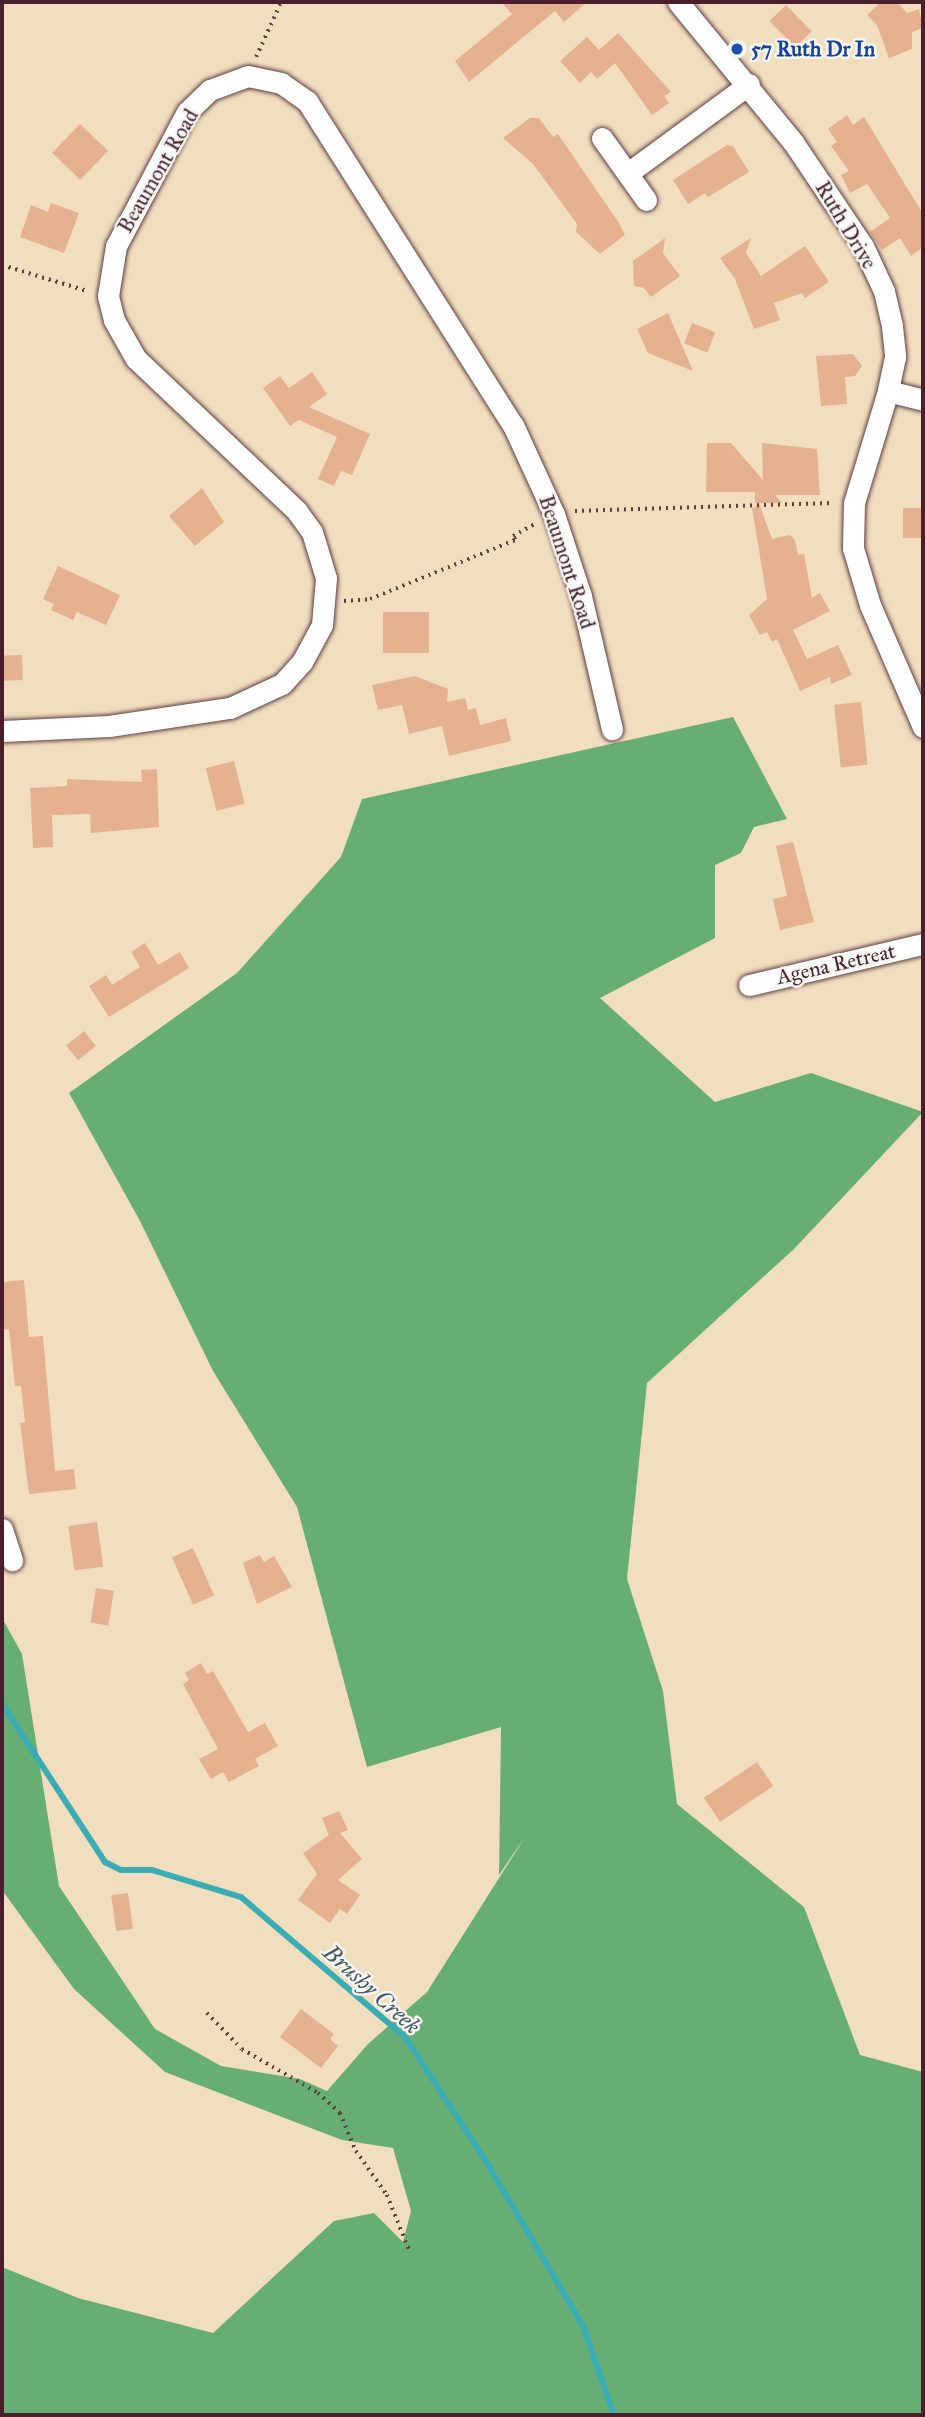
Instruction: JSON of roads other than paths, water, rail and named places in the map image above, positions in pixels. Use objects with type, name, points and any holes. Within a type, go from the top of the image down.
[{"type":"street","name":"Ruth Drive","points":[[678,2],[749,84],[863,246],[884,291],[895,357],[888,391],[855,503],[853,548],[860,577],[923,727]]},
{"type":"street","name":"Beaumont Road","points":[[2,731],[109,726],[230,708],[256,699],[282,684],[302,662],[322,625],[325,602],[322,554],[312,532],[297,511],[136,359],[114,320],[108,296],[116,246],[187,113],[210,90],[248,76],[281,83],[318,116],[507,414],[554,514],[581,596],[612,729]]},
{"type":"street","points":[[628,173],[749,84]]},
{"type":"street","points":[[602,138],[646,200]]},
{"type":"street","points":[[888,391],[923,400]]},
{"type":"street","name":"Agena Retreat","points":[[749,985],[923,944]]},
{"type":"street","points":[[2,1529],[12,1560]]},
{"type":"waterway","name":"Brushy Creek","points":[[2,1704],[105,1862],[121,1870],[152,1870],[241,1897],[405,2037],[487,2163],[583,2326],[614,2415]]},
{"type":"place","name":"57 Ruth Dr In","points":[[737,49]]}]
